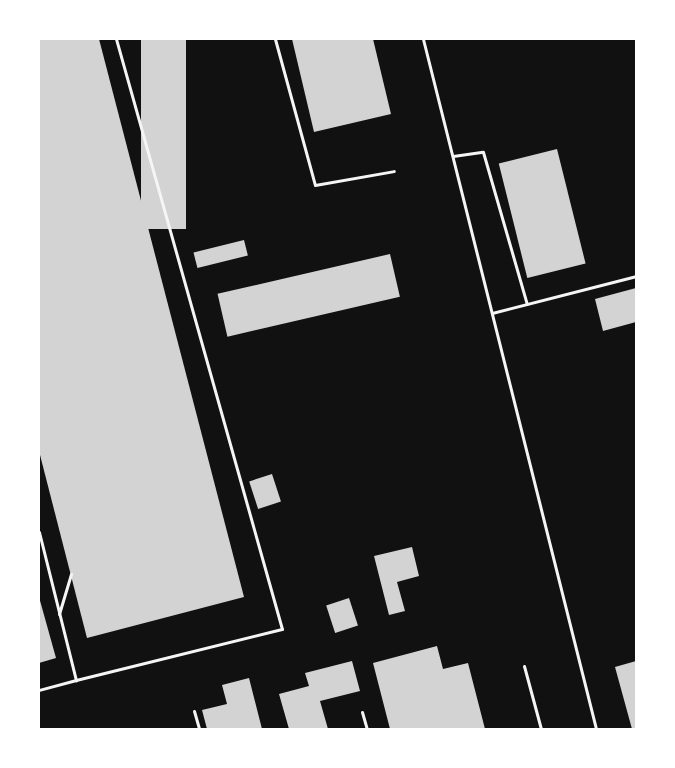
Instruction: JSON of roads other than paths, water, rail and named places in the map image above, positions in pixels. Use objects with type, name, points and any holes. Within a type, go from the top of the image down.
[{"type":"lane","points":[[39,690],[282,629],[116,39]]},
{"type":"lane","points":[[275,39],[315,185],[394,171]]},
{"type":"lane","points":[[423,39],[596,729]]},
{"type":"lane","points":[[453,156],[483,152],[527,304]]},
{"type":"lane","points":[[492,313],[636,276]]},
{"type":"lane","points":[[39,532],[76,680]]},
{"type":"lane","points":[[59,614],[71,574]]},
{"type":"lane","points":[[524,666],[541,729]]},
{"type":"lane","points":[[194,711],[199,729]]},
{"type":"lane","points":[[362,712],[367,729]]}]
